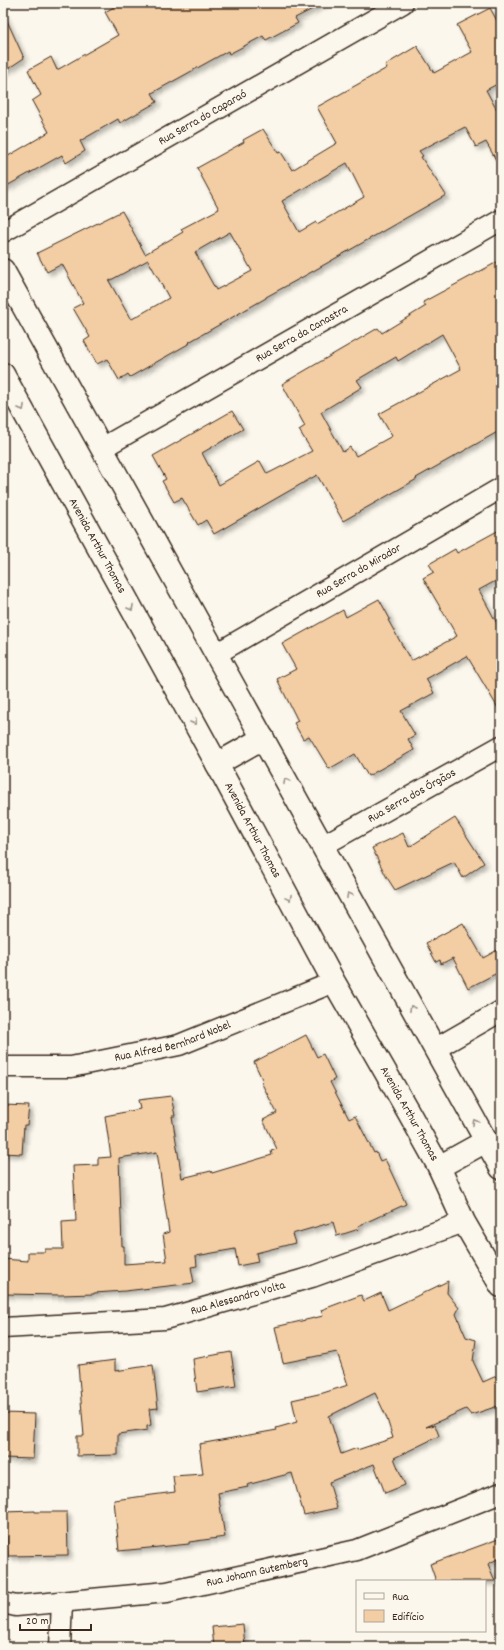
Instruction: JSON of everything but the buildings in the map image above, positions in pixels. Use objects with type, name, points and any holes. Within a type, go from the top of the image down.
[{"type":"main road","points":[[3,270],[501,1168]]},
{"type":"main road","name":"Avenida Arthur Thomas","points":[[3,374],[217,764],[334,982],[439,1167],[464,1222],[501,1286]]},
{"type":"main road","points":[[217,764],[262,738]]},
{"type":"main road","points":[[439,1167],[486,1141]]},
{"type":"street","name":"Rua Serra do Caparaó","points":[[3,232],[403,3]]},
{"type":"street","name":"Rua Serra da Canastra","points":[[102,448],[501,220]]},
{"type":"street","name":"Rua Serra do Mirador","points":[[216,654],[501,488]]},
{"type":"street","name":"Rua Serra dos Órgãos","points":[[322,846],[501,746]]},
{"type":"street","name":"Rua Alfred Bernhard Nobel","points":[[3,1067],[71,1067],[179,1045],[334,982]]},
{"type":"street","points":[[435,1049],[501,1011]]},
{"type":"street","name":"Rua Alessandro Volta","points":[[3,1328],[165,1319],[312,1277],[464,1222]]},
{"type":"street","name":"Rua Johann Gutemberg","points":[[3,1603],[16,1606],[167,1592],[358,1550],[501,1493]]},
{"type":"street","points":[[60,1647],[62,1602]]}]
